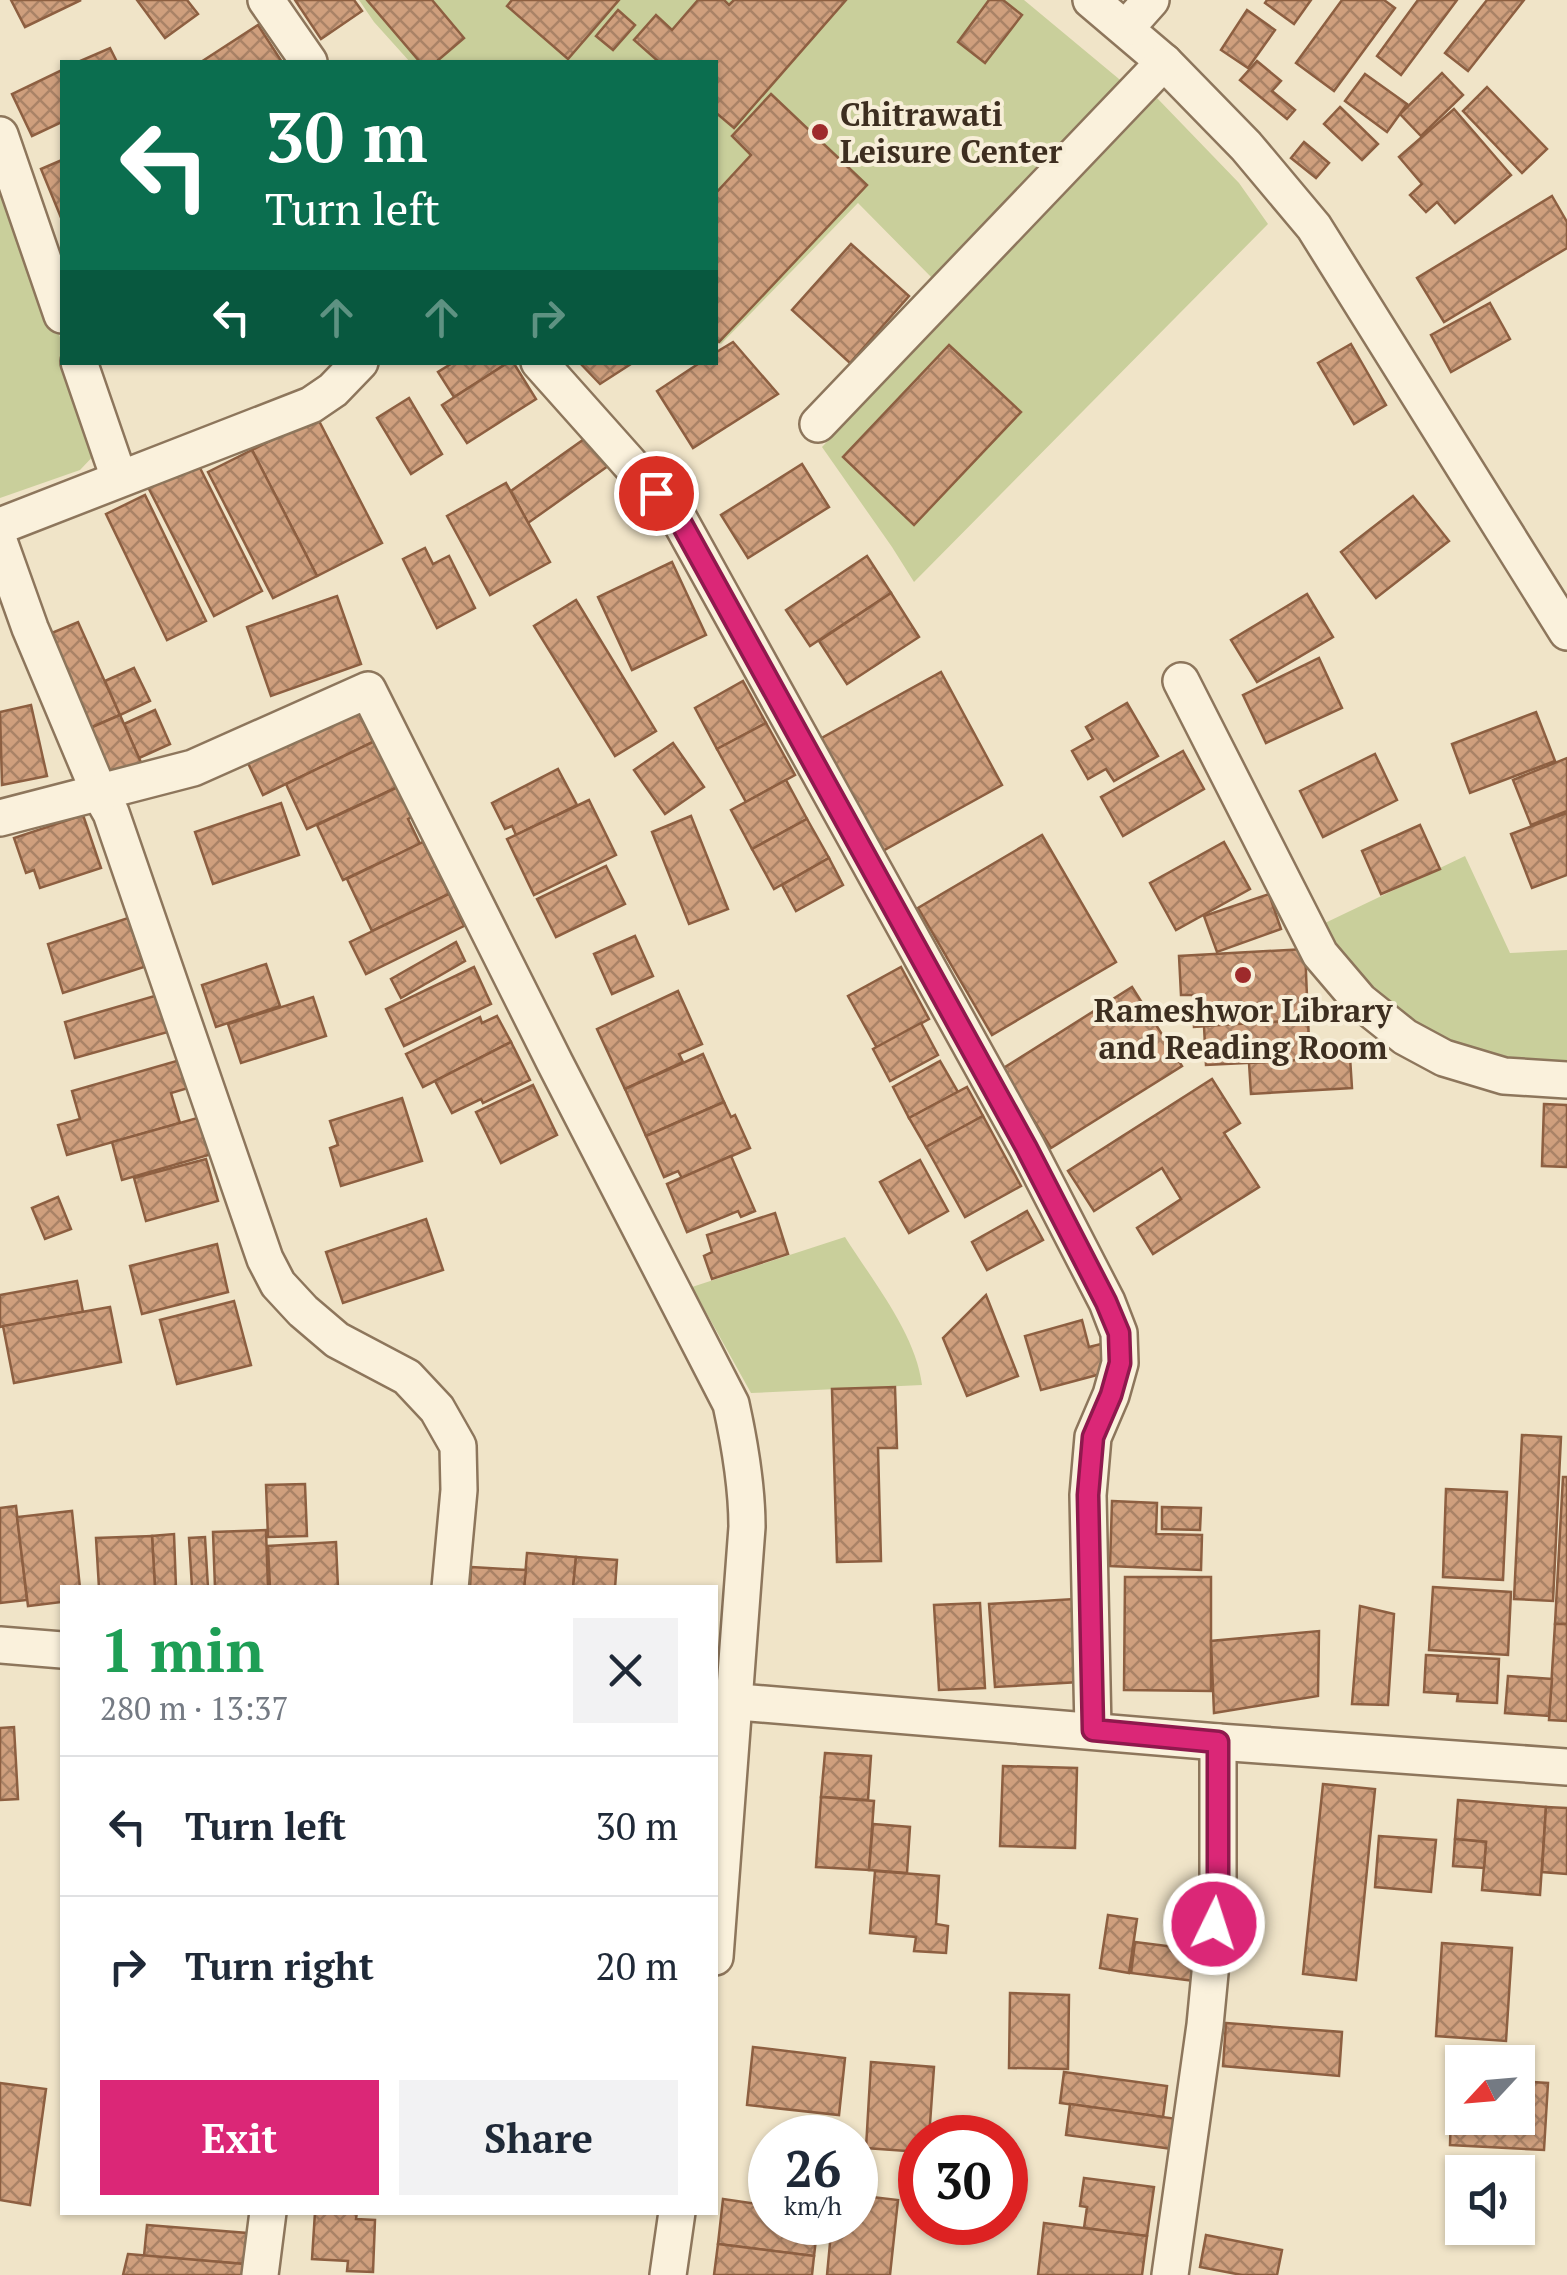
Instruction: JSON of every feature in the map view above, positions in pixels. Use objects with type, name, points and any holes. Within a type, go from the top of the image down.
[{"type":"street","points":[[266,0],[308,60]]},
{"type":"street","points":[[1091,0],[1164,62],[1246,146],[1314,227],[1567,632]]},
{"type":"street","points":[[1126,28],[1151,0]]},
{"type":"street","points":[[818,424],[1164,62]]},
{"type":"street","points":[[0,135],[60,309]]},
{"type":"street","points":[[80,365],[119,478]]},
{"type":"street","points":[[0,526],[311,404],[333,390],[357,365]]},
{"type":"street","points":[[542,365],[679,519],[1017,1129],[1119,1333],[1120,1363],[1093,1437],[1088,1495],[1093,1730]]},
{"type":"street","points":[[0,544],[30,628],[111,814],[265,1259],[278,1284],[337,1340],[408,1377],[437,1409],[458,1446],[459,1490],[450,1585]]},
{"type":"street","points":[[1181,681],[1320,954],[1360,1001],[1404,1037],[1444,1058],[1504,1076],[1567,1080]]},
{"type":"street","points":[[0,818],[193,768],[368,690],[731,1404],[747,1496],[724,1701],[718,1871]]},
{"type":"street","points":[[0,1645],[60,1650]]},
{"type":"street","points":[[724,1701],[1567,1767]]},
{"type":"street","points":[[1170,2275],[1205,2025],[1218,1890],[1218,1742]]},
{"type":"street","points":[[260,2275],[268,2215]]},
{"type":"street","points":[[668,2275],[677,2215]]},
{"type":"green space","name":"Chitrawati Leisure Center","points":[[359,0],[1024,0],[1125,84],[935,281],[858,203],[721,344],[718,60],[408,60]]},
{"type":"green space","points":[[1157,98],[1239,183],[1268,224],[914,582],[822,447]]},
{"type":"green space","points":[[0,172],[60,337],[60,365],[98,451],[80,470],[0,498]]},
{"type":"green space","points":[[1465,856],[1510,953],[1567,950],[1567,1070],[1494,1056],[1418,1026],[1379,999],[1342,954],[1325,923]]},
{"type":"green space","points":[[845,1237],[902,1327],[922,1385],[751,1393],[692,1287]]},
{"type":"building","points":[[11,0],[81,0],[25,27]]},
{"type":"building","points":[[137,0],[187,0],[198,14],[165,38]]},
{"type":"building","points":[[295,0],[354,0],[362,11],[321,39]]},
{"type":"building","points":[[367,0],[432,0],[464,38],[438,60],[418,60]]},
{"type":"building","points":[[512,0],[619,0],[568,59],[507,6]]},
{"type":"building","points":[[698,0],[724,0],[729,5],[734,0],[846,0],[734,128],[718,115],[718,60],[657,60],[634,40],[656,15],[672,30]]},
{"type":"building","points":[[989,0],[1003,0],[1022,15],[985,63],[958,42]]},
{"type":"building","points":[[1311,0],[1294,24],[1265,3]]},
{"type":"building","points":[[1342,0],[1384,0],[1395,8],[1334,91],[1296,63]]},
{"type":"building","points":[[1418,0],[1457,0],[1401,75],[1377,56]]},
{"type":"building","points":[[1487,0],[1524,0],[1468,71],[1445,53]]},
{"type":"building","points":[[618,10],[635,25],[613,50],[596,36]]},
{"type":"building","points":[[1247,10],[1275,30],[1248,68],[1221,50]]},
{"type":"building","points":[[258,25],[281,60],[204,60]]},
{"type":"building","points":[[110,48],[116,60],[83,60]]},
{"type":"building","points":[[1257,61],[1281,81],[1272,91],[1295,110],[1287,119],[1240,80]]},
{"type":"building","points":[[60,71],[60,123],[32,136],[12,94]]},
{"type":"building","points":[[1442,73],[1463,95],[1421,136],[1400,114]]},
{"type":"building","points":[[1365,74],[1407,104],[1387,132],[1345,101]]},
{"type":"building","points":[[1487,87],[1547,149],[1522,173],[1463,111]]},
{"type":"building","points":[[771,94],[867,185],[719,342],[718,191],[751,155],[732,136]]},
{"type":"building","points":[[1340,107],[1378,144],[1362,160],[1324,124]]},
{"type":"building","points":[[1454,109],[1511,175],[1455,223],[1437,202],[1426,212],[1410,195],[1422,184],[1399,157]]},
{"type":"building","points":[[1304,142],[1329,163],[1316,178],[1291,158]]},
{"type":"building","points":[[60,161],[60,215],[41,169]]},
{"type":"building","points":[[1552,196],[1567,222],[1567,248],[1444,322],[1417,278]]},
{"type":"building","points":[[851,244],[909,296],[850,363],[792,310]]},
{"type":"building","points":[[1490,303],[1510,339],[1451,372],[1431,335]]},
{"type":"building","points":[[733,342],[778,394],[693,448],[657,391],[696,365],[718,365],[718,351]]},
{"type":"building","points":[[1351,344],[1386,405],[1354,424],[1318,363]]},
{"type":"building","points":[[949,345],[1021,412],[914,525],[843,457]]},
{"type":"building","points":[[449,365],[504,365],[454,397],[438,372]]},
{"type":"building","points":[[504,365],[515,365],[536,399],[467,443],[442,405]]},
{"type":"building","points":[[582,365],[629,365],[600,384]]},
{"type":"building","points":[[409,398],[442,454],[411,474],[377,418]]},
{"type":"building","points":[[317,417],[382,543],[317,576],[252,450]]},
{"type":"building","points":[[587,437],[608,466],[528,523],[511,491]]},
{"type":"building","points":[[252,450],[317,576],[273,598],[208,472]]},
{"type":"building","points":[[197,462],[262,591],[214,616],[148,487]]},
{"type":"building","points":[[802,464],[829,507],[748,558],[721,515]]},
{"type":"building","points":[[506,483],[550,562],[490,595],[447,516]]},
{"type":"building","points":[[145,495],[206,621],[167,640],[106,514]]},
{"type":"building","points":[[1413,496],[1449,541],[1376,598],[1341,552]]},
{"type":"building","points":[[425,548],[433,564],[449,556],[475,608],[437,628],[403,559]]},
{"type":"building","points":[[867,556],[891,593],[810,646],[786,610]]},
{"type":"building","points":[[672,562],[706,635],[632,670],[598,597]]},
{"type":"building","points":[[891,593],[919,637],[847,684],[819,641]]},
{"type":"building","points":[[1307,594],[1333,637],[1257,682],[1231,640]]},
{"type":"building","points":[[337,596],[361,664],[271,696],[247,627]]},
{"type":"building","points":[[576,600],[656,731],[615,756],[534,626]]},
{"type":"building","points":[[78,622],[120,715],[90,728],[47,635]]},
{"type":"building","points":[[1319,658],[1342,708],[1266,743],[1243,695]]},
{"type":"building","points":[[134,668],[150,701],[120,715],[105,681]]},
{"type":"building","points":[[941,672],[1002,785],[879,853],[818,740]]},
{"type":"building","points":[[743,681],[766,723],[717,749],[695,708]]},
{"type":"building","points":[[1127,703],[1158,756],[1114,781],[1106,769],[1088,779],[1072,751],[1093,739],[1086,727]]},
{"type":"building","points":[[31,705],[47,776],[2,785],[0,712]]},
{"type":"building","points":[[155,710],[170,744],[139,758],[124,724]]},
{"type":"building","points":[[357,710],[373,742],[263,795],[248,763]]},
{"type":"building","points":[[1536,712],[1555,761],[1470,793],[1452,744]]},
{"type":"building","points":[[120,715],[143,767],[113,781],[90,728]]},
{"type":"building","points":[[766,723],[795,775],[746,802],[717,749]]},
{"type":"building","points":[[379,739],[400,786],[307,829],[286,784]]},
{"type":"building","points":[[673,743],[704,787],[665,814],[634,770]]},
{"type":"building","points":[[1183,751],[1204,789],[1123,836],[1101,797]]},
{"type":"building","points":[[1375,754],[1397,800],[1323,837],[1300,791]]},
{"type":"building","points":[[1567,758],[1567,811],[1531,825],[1513,780]]},
{"type":"building","points":[[558,769],[577,805],[516,835],[512,826],[505,829],[492,803]]},
{"type":"building","points":[[786,780],[807,819],[752,849],[731,810]]},
{"type":"building","points":[[400,786],[415,815],[408,819],[420,844],[343,880],[317,825]]},
{"type":"building","points":[[589,800],[616,855],[534,895],[507,839]]},
{"type":"building","points":[[281,803],[299,855],[213,884],[195,832]]},
{"type":"building","points":[[1567,813],[1567,875],[1532,888],[1511,834]]},
{"type":"building","points":[[83,815],[101,868],[40,888],[34,870],[26,873],[14,838]]},
{"type":"building","points":[[691,816],[728,909],[689,924],[652,832]]},
{"type":"building","points":[[807,819],[829,858],[774,889],[752,849]]},
{"type":"building","points":[[1420,825],[1440,869],[1381,894],[1362,851]]},
{"type":"building","points":[[1042,835],[1116,962],[992,1035],[918,908]]},
{"type":"building","points":[[423,842],[449,894],[372,931],[347,879]]},
{"type":"building","points":[[1224,842],[1250,889],[1176,930],[1150,883]]},
{"type":"building","points":[[829,858],[843,885],[796,911],[782,885]]},
{"type":"building","points":[[606,866],[625,904],[556,937],[537,899]]},
{"type":"building","points":[[449,894],[464,926],[366,974],[350,942]]},
{"type":"building","points":[[1269,894],[1281,929],[1217,952],[1204,916]]},
{"type":"building","points":[[128,918],[144,967],[63,993],[48,944]]},
{"type":"building","points":[[635,936],[653,976],[612,994],[594,954]]},
{"type":"building","points":[[456,942],[465,961],[401,998],[391,979]]},
{"type":"building","name":"Rameshwor Library and Reading Room","points":[[1305,949],[1308,1020],[1194,1027],[1193,995],[1181,995],[1179,956]]},
{"type":"building","points":[[266,964],[280,1006],[216,1027],[202,985]]},
{"type":"building","points":[[474,967],[491,1004],[404,1046],[386,1009]]},
{"type":"building","points":[[901,967],[929,1019],[877,1048],[848,996]]},
{"type":"building","points":[[1132,987],[1182,1066],[1051,1148],[1002,1069]]},
{"type":"building","points":[[678,991],[702,1044],[679,1054],[683,1062],[625,1089],[597,1029]]},
{"type":"building","points":[[158,995],[168,1032],[75,1058],[65,1022]]},
{"type":"building","points":[[313,997],[326,1036],[241,1063],[228,1024]]},
{"type":"building","points":[[497,1016],[511,1042],[423,1087],[406,1054],[480,1017],[482,1023]]},
{"type":"building","points":[[1308,1020],[1310,1060],[1206,1065],[1204,1026]]},
{"type":"building","points":[[921,1023],[938,1055],[890,1081],[873,1049]]},
{"type":"building","points":[[511,1042],[530,1080],[452,1113],[435,1081]]},
{"type":"building","points":[[703,1054],[724,1102],[646,1136],[625,1089]]},
{"type":"building","points":[[1350,1057],[1352,1088],[1251,1094],[1249,1063]]},
{"type":"building","points":[[187,1058],[195,1086],[171,1093],[180,1123],[67,1155],[58,1125],[80,1119],[72,1091]]},
{"type":"building","points":[[940,1061],[958,1092],[909,1118],[893,1087]]},
{"type":"building","points":[[1212,1079],[1240,1123],[1224,1133],[1259,1187],[1153,1254],[1137,1228],[1181,1199],[1162,1168],[1094,1211],[1068,1171]]},
{"type":"building","points":[[533,1085],[557,1135],[501,1163],[476,1112]]},
{"type":"building","points":[[967,1087],[983,1116],[926,1147],[909,1118]]},
{"type":"building","points":[[402,1098],[422,1161],[341,1186],[330,1148],[338,1145],[330,1121]]},
{"type":"building","points":[[724,1102],[731,1117],[735,1115],[750,1148],[682,1178],[678,1171],[664,1177],[646,1136]]},
{"type":"building","points":[[1544,1104],[1567,1105],[1567,1167],[1542,1166]]},
{"type":"building","points":[[208,1115],[219,1152],[122,1180],[112,1142]]},
{"type":"building","points":[[983,1116],[1021,1186],[965,1217],[926,1147]]},
{"type":"building","points":[[731,1156],[755,1211],[741,1217],[738,1211],[687,1232],[667,1184]]},
{"type":"building","points":[[206,1159],[218,1201],[146,1221],[134,1178]]},
{"type":"building","points":[[920,1160],[948,1211],[909,1233],[880,1182]]},
{"type":"building","points":[[58,1197],[71,1229],[45,1239],[32,1208]]},
{"type":"building","points":[[1027,1211],[1043,1240],[987,1270],[972,1242]]},
{"type":"building","points":[[775,1213],[788,1254],[712,1279],[704,1256],[712,1252],[707,1235]]},
{"type":"building","points":[[426,1219],[443,1270],[343,1303],[326,1252]]},
{"type":"building","points":[[217,1244],[228,1292],[142,1314],[130,1266]]},
{"type":"building","points":[[77,1281],[83,1312],[0,1327],[0,1295]]},
{"type":"building","points":[[986,1295],[1018,1376],[967,1396],[943,1338]]},
{"type":"building","points":[[234,1301],[251,1365],[177,1384],[160,1320]]},
{"type":"building","points":[[110,1307],[121,1362],[14,1383],[3,1326]]},
{"type":"building","points":[[1082,1320],[1089,1347],[1101,1344],[1108,1372],[1041,1390],[1025,1336]]},
{"type":"building","points":[[895,1387],[897,1448],[878,1448],[881,1561],[837,1562],[832,1389]]},
{"type":"building","points":[[1522,1435],[1561,1437],[1553,1601],[1514,1599]]},
{"type":"building","points":[[1563,1477],[1567,1477],[1567,1624],[1555,1624]]},
{"type":"building","points":[[305,1484],[307,1536],[268,1537],[266,1485]]},
{"type":"building","points":[[1446,1489],[1507,1492],[1503,1580],[1443,1577]]},
{"type":"building","points":[[1112,1501],[1157,1503],[1156,1534],[1202,1535],[1201,1570],[1110,1566]]},
{"type":"building","points":[[16,1506],[27,1600],[0,1603],[0,1508]]},
{"type":"building","points":[[1162,1507],[1201,1508],[1200,1530],[1162,1529]]},
{"type":"building","points":[[72,1511],[80,1585],[60,1585],[60,1602],[28,1606],[17,1517]]},
{"type":"building","points":[[266,1530],[268,1585],[215,1585],[213,1532]]},
{"type":"building","points":[[174,1534],[176,1585],[155,1585],[152,1536]]},
{"type":"building","points":[[152,1536],[155,1585],[99,1585],[96,1538]]},
{"type":"building","points":[[205,1537],[208,1585],[192,1585],[189,1538]]},
{"type":"building","points":[[336,1542],[338,1585],[270,1585],[268,1546]]},
{"type":"building","points":[[527,1553],[576,1557],[573,1585],[524,1585]]},
{"type":"building","points":[[576,1557],[617,1560],[615,1585],[573,1585]]},
{"type":"building","points":[[471,1567],[526,1570],[524,1585],[470,1585]]},
{"type":"building","points":[[1125,1577],[1211,1577],[1211,1691],[1124,1690]]},
{"type":"building","points":[[1433,1587],[1511,1592],[1508,1655],[1429,1650]]},
{"type":"building","points":[[1074,1599],[1079,1682],[995,1687],[989,1604]]},
{"type":"building","points":[[980,1603],[985,1688],[939,1690],[934,1605]]},
{"type":"building","points":[[1360,1606],[1394,1614],[1388,1705],[1352,1704]]},
{"type":"building","points":[[1555,1624],[1567,1624],[1567,1721],[1549,1720]]},
{"type":"building","points":[[1319,1631],[1318,1696],[1214,1713],[1211,1641]]},
{"type":"building","points":[[1426,1655],[1499,1659],[1497,1703],[1457,1701],[1458,1694],[1424,1692]]},
{"type":"building","points":[[1508,1676],[1552,1679],[1549,1716],[1505,1713]]},
{"type":"building","points":[[14,1727],[18,1799],[0,1800],[0,1728]]},
{"type":"building","points":[[825,1753],[871,1756],[868,1800],[821,1797]]},
{"type":"building","points":[[1003,1766],[1077,1768],[1075,1848],[1000,1846]]},
{"type":"building","points":[[1323,1784],[1375,1789],[1356,1980],[1303,1974]]},
{"type":"building","points":[[821,1797],[874,1801],[869,1870],[816,1867]]},
{"type":"building","points":[[1458,1800],[1546,1807],[1540,1895],[1482,1890],[1486,1842],[1455,1839]]},
{"type":"building","points":[[1546,1807],[1567,1808],[1567,1874],[1542,1872]]},
{"type":"building","points":[[873,1824],[910,1827],[907,1873],[869,1870]]},
{"type":"building","points":[[1379,1836],[1436,1840],[1431,1892],[1375,1887]]},
{"type":"building","points":[[1455,1839],[1486,1842],[1484,1868],[1453,1866]]},
{"type":"building","points":[[875,1871],[939,1876],[936,1924],[948,1926],[946,1953],[914,1951],[916,1937],[870,1933]]},
{"type":"building","points":[[1108,1915],[1137,1919],[1129,1973],[1100,1968]]},
{"type":"building","points":[[1135,1942],[1199,1950],[1195,1981],[1131,1973]]},
{"type":"building","points":[[1442,1943],[1512,1948],[1506,2041],[1436,2036]]},
{"type":"building","points":[[1010,1993],[1069,1995],[1068,2069],[1009,2068]]},
{"type":"building","points":[[1226,2023],[1342,2032],[1339,2076],[1223,2066]]},
{"type":"building","points":[[753,2047],[845,2058],[839,2115],[747,2105]]},
{"type":"building","points":[[871,2062],[934,2067],[931,2115],[898,2115],[898,2150],[878,2149],[878,2115],[868,2115]]},
{"type":"building","points":[[1064,2072],[1167,2086],[1163,2117],[1060,2103]]},
{"type":"building","points":[[1535,2082],[1548,2083],[1544,2150],[1450,2145],[1450,2135],[1535,2135]]},
{"type":"building","points":[[0,2083],[46,2089],[30,2205],[0,2200]]},
{"type":"building","points":[[1070,2104],[1177,2119],[1173,2149],[1066,2135]]},
{"type":"building","points":[[1084,2178],[1154,2187],[1147,2236],[1084,2228],[1087,2207],[1080,2206]]},
{"type":"building","points":[[878,2198],[898,2200],[890,2275],[827,2275],[830,2245],[878,2245]]},
{"type":"building","points":[[723,2199],[748,2203],[748,2245],[815,2245],[814,2256],[718,2244]]},
{"type":"building","points":[[315,2215],[357,2215],[356,2219],[375,2220],[373,2272],[347,2271],[348,2261],[312,2259]]},
{"type":"building","points":[[1044,2223],[1147,2236],[1142,2275],[1038,2275]]},
{"type":"building","points":[[147,2225],[247,2233],[244,2264],[144,2256]]},
{"type":"building","points":[[1206,2235],[1282,2250],[1277,2275],[1242,2275],[1200,2267]]},
{"type":"building","points":[[718,2244],[814,2256],[812,2275],[714,2275]]},
{"type":"building","points":[[128,2254],[244,2264],[243,2275],[123,2275]]},
{"type":"place","name":"Chitrawati Leisure Center","points":[[820,132]]},
{"type":"place","name":"Rameshwor Library and Reading Room","points":[[1243,975]]},
{"type":"route","points":[[656,493],[679,519],[1007,1112],[1119,1333],[1120,1363],[1093,1437],[1088,1495],[1093,1730],[1218,1742],[1218,1890],[1214,1924]]}]
